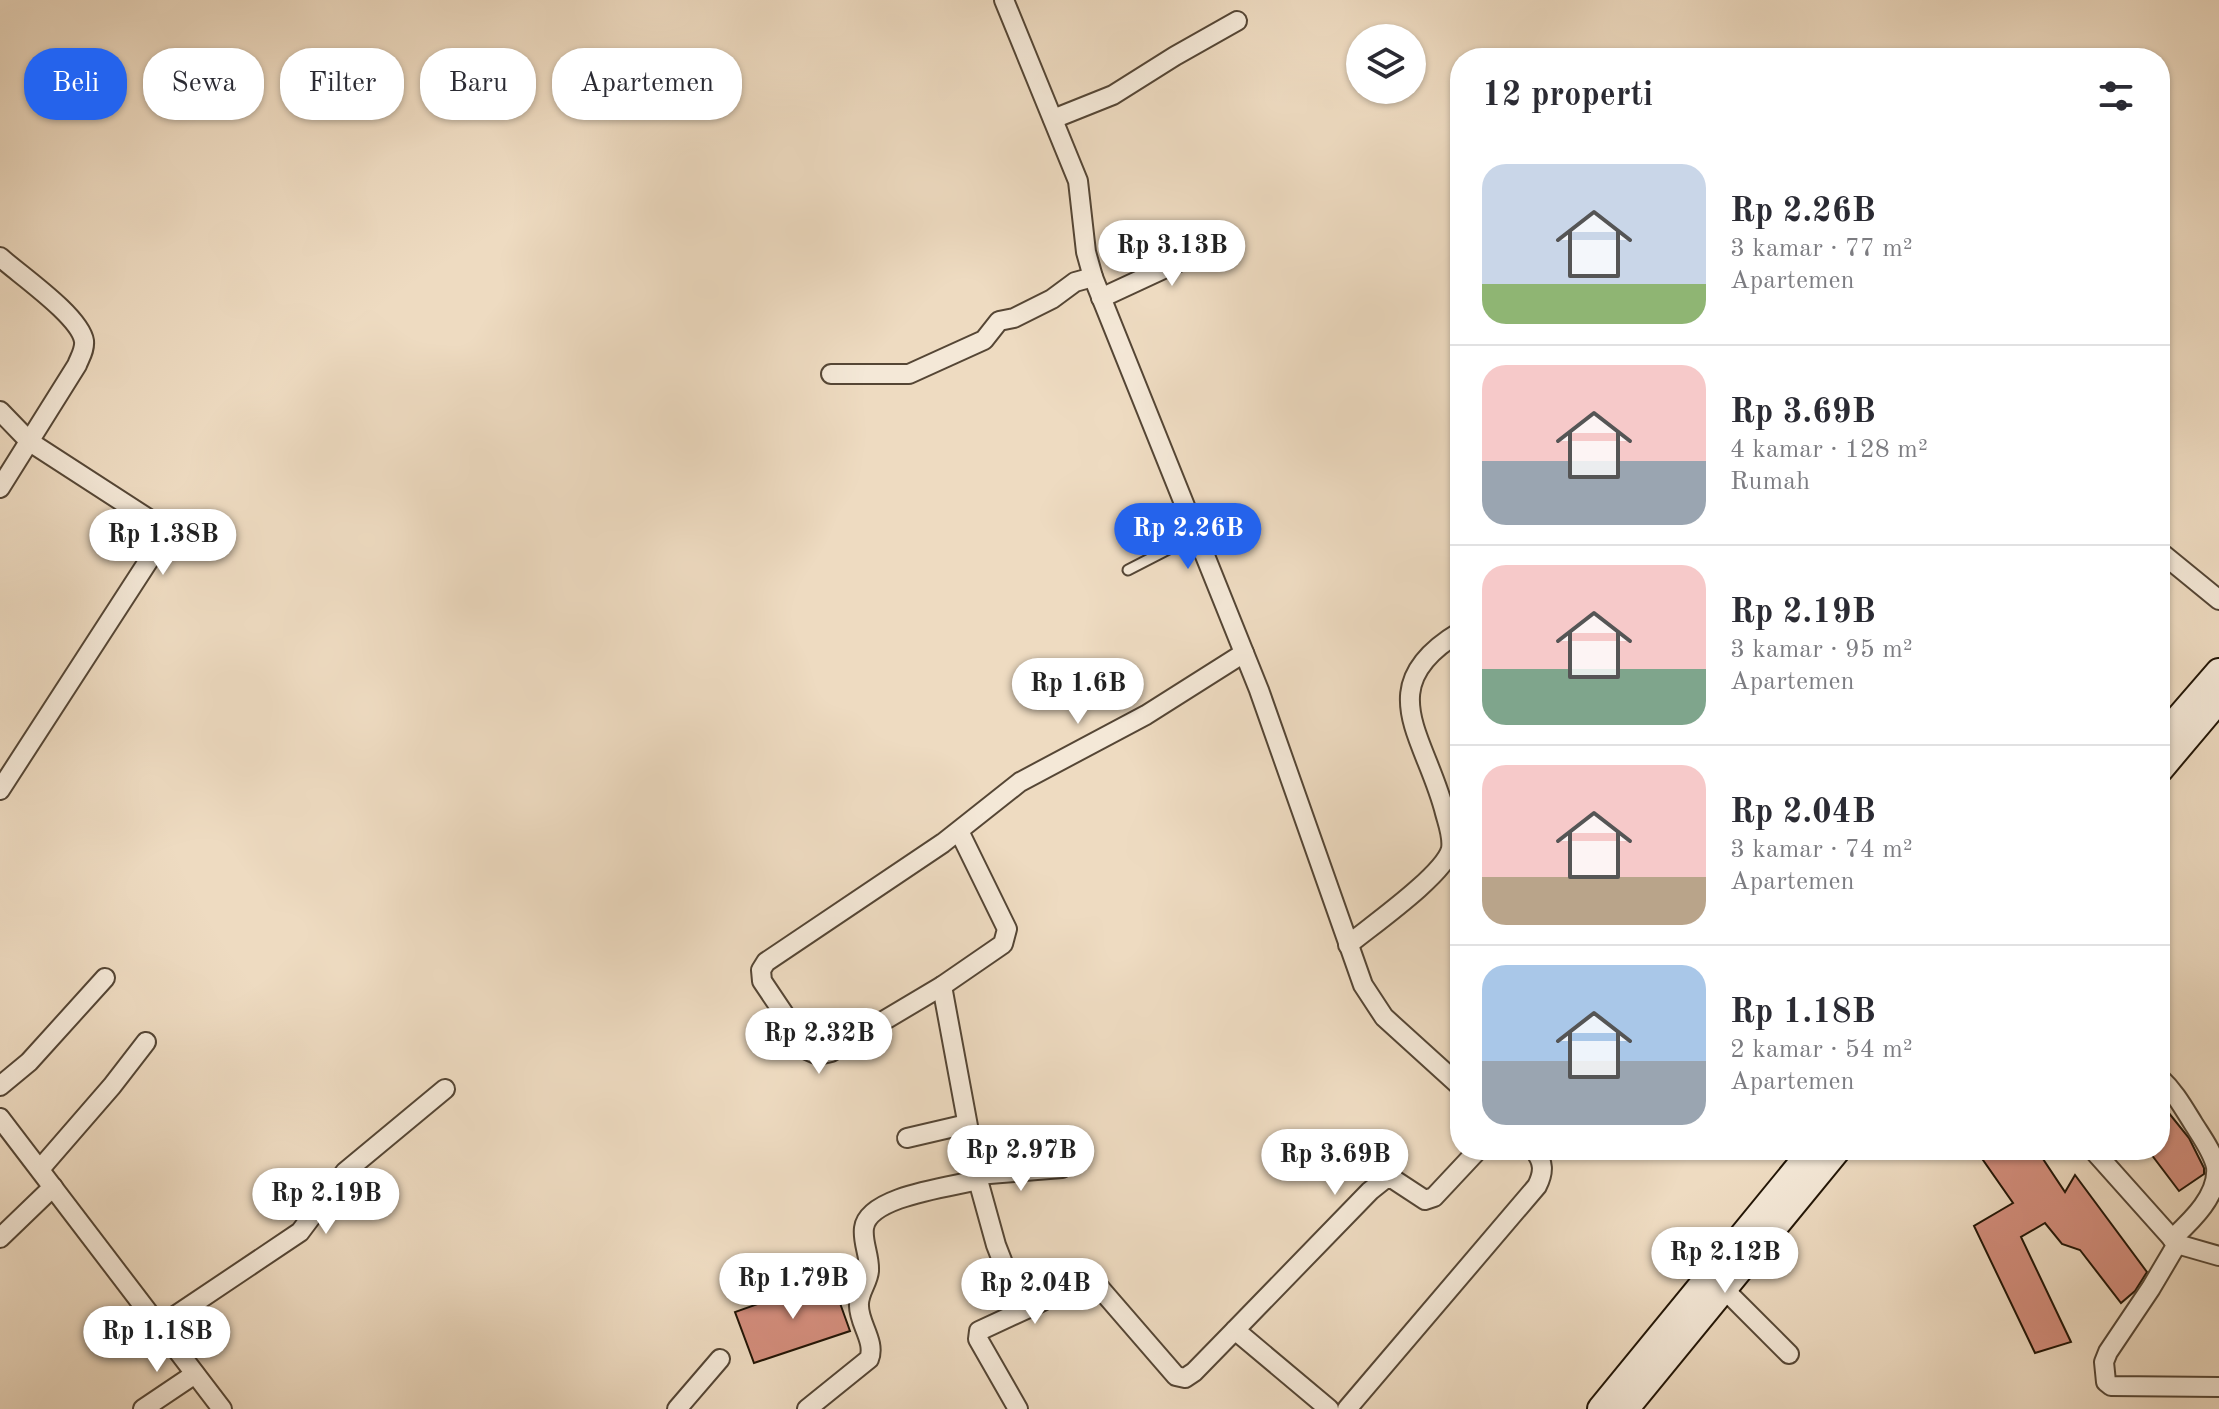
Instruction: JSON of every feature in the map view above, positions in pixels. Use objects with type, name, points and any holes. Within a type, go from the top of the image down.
[{"type":"main road","points":[[2170,732],[2216,694]]},
{"type":"main road","points":[[2170,756],[2216,694]]},
{"type":"main road","points":[[1601,1409],[1805,1160]]},
{"type":"main road","points":[[1625,1409],[1829,1160]]},
{"type":"street","points":[[1004,0],[1078,181],[1086,252],[1093,277],[1244,653],[1367,993],[1384,1017],[1450,1077]]},
{"type":"street","points":[[1053,119],[1113,95],[1237,21]]},
{"type":"street","points":[[1101,298],[1226,240]]},
{"type":"street","points":[[0,257],[68,317],[83,337],[84,347],[77,365],[0,488]]},
{"type":"street","points":[[831,374],[909,374],[984,340],[999,321],[1014,318],[1052,299],[1075,282],[1093,277]]},
{"type":"street","points":[[0,411],[30,442],[152,521],[160,543],[0,790]]},
{"type":"street","points":[[2170,560],[2219,600]]},
{"type":"street","points":[[1450,638],[1427,657],[1408,691],[1410,709],[1450,833]]},
{"type":"street","points":[[959,831],[1007,929],[1003,944],[942,986],[831,1052],[818,1055],[809,1051],[762,981],[761,970],[766,962],[959,831],[1037,771],[1146,715],[1244,653]]},
{"type":"street","points":[[1348,945],[1431,877],[1450,850]]},
{"type":"street","points":[[0,1086],[29,1062],[105,978]]},
{"type":"street","points":[[942,986],[978,1178],[1003,1263],[1033,1306]]},
{"type":"street","points":[[40,1169],[146,1042]]},
{"type":"street","points":[[2170,1088],[2206,1143],[2216,1168],[2215,1182],[2199,1214],[2174,1241],[2151,1288],[2108,1352],[2104,1362],[2106,1382],[2111,1386],[2219,1387]]},
{"type":"street","points":[[160,1326],[300,1232],[345,1172],[445,1089]]},
{"type":"street","points":[[0,1118],[222,1409]]},
{"type":"street","points":[[907,1138],[967,1124]]},
{"type":"street","points":[[1018,1409],[978,1339],[979,1331],[987,1325],[1092,1279],[1176,1376],[1185,1378],[1385,1179],[1393,1179],[1425,1200],[1434,1197],[1469,1160]]},
{"type":"street","points":[[1347,1409],[1537,1186],[1542,1176],[1540,1160]]},
{"type":"street","points":[[2102,1160],[2174,1241],[2219,1256]]},
{"type":"street","points":[[807,1409],[869,1359],[872,1351],[858,1304],[869,1275],[864,1224],[870,1214],[895,1200],[978,1178],[1062,1168]]},
{"type":"street","points":[[0,1238],[53,1187]]},
{"type":"street","points":[[1723,1288],[1789,1354]]},
{"type":"street","points":[[1235,1330],[1329,1409]]},
{"type":"street","points":[[677,1409],[720,1359]]},
{"type":"street","points":[[143,1409],[195,1374]]},
{"type":"lane","points":[[1128,570],[1196,535]]},
{"type":"building","points":[[2170,1114],[2189,1138],[2204,1168],[2204,1174],[2179,1191],[2156,1160],[2170,1160]]},
{"type":"building","points":[[1983,1160],[2044,1160],[2065,1192],[2075,1175],[2147,1272],[2135,1291],[2121,1303],[2080,1250],[2062,1244],[2045,1223],[2021,1237],[2071,1342],[2035,1353],[1974,1226],[2013,1203]]},
{"type":"building","points":[[831,1278],[850,1331],[754,1363],[735,1312]]}]
